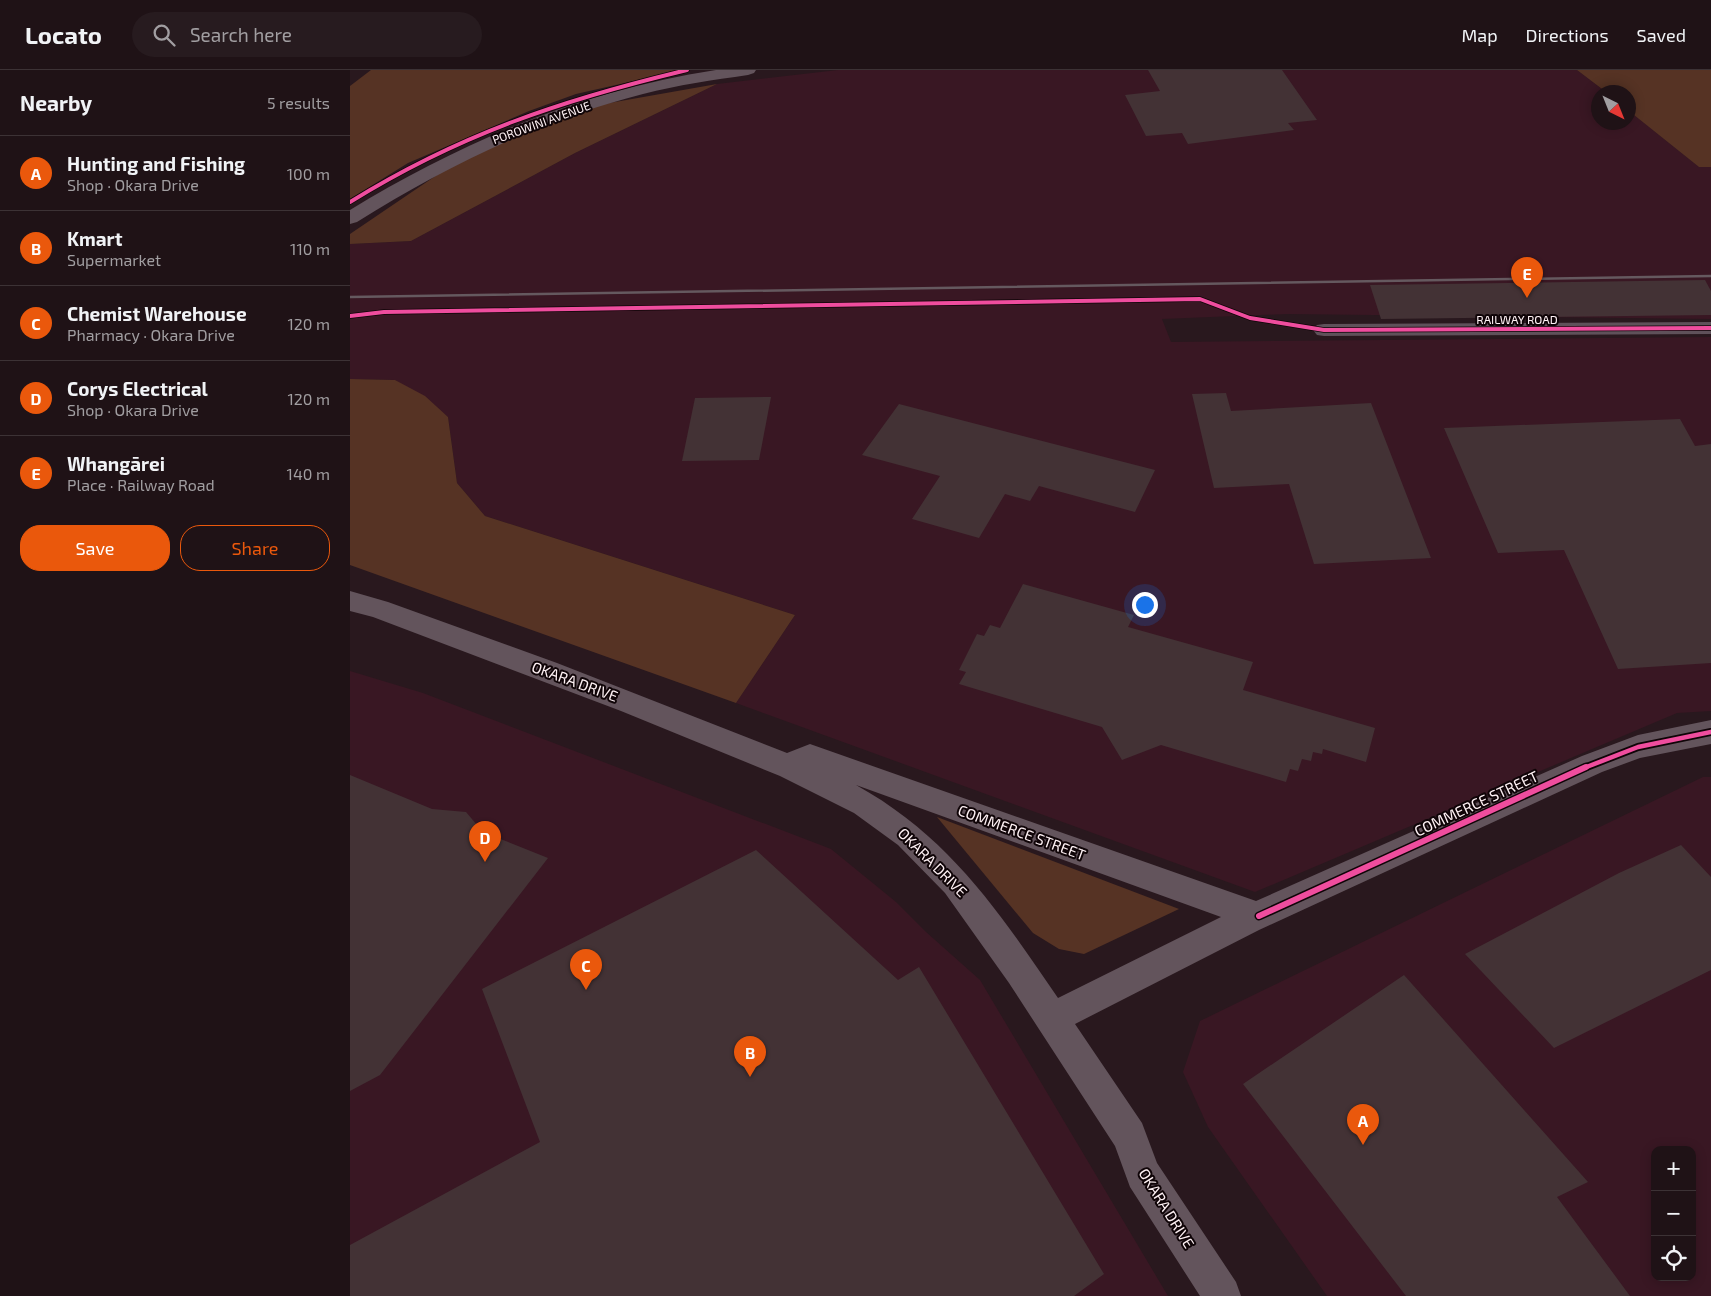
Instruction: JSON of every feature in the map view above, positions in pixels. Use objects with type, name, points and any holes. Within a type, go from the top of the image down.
[{"type":"main road","name":"POROWINI AVENUE","points":[[350,218],[436,166],[537,121],[662,85],[748,70]]},
{"type":"main road","name":"OKARA DRIVE","points":[[350,601],[378,609],[616,696],[787,766],[837,789],[874,810],[909,836],[946,871],[977,907],[1129,1136],[1143,1174],[1222,1296]]},
{"type":"main road","name":"COMMERCE STREET","points":[[1052,1019],[1093,996],[1258,916],[1592,764],[1638,747],[1711,732]]},
{"type":"main road","name":"COMMERCE STREET","points":[[787,766],[810,756],[1258,916]]},
{"type":"street","name":"RAILWAY ROAD","points":[[1324,330],[1711,328]]},
{"type":"shaded area","points":[[371,70],[682,70],[576,94],[529,111],[408,163],[350,199],[350,86]]},
{"type":"shaded area","points":[[838,70],[1577,70],[1597,85],[1591,85],[1591,130],[1636,130],[1636,117],[1699,167],[1711,167],[1711,319],[1287,314],[1162,319],[1171,342],[1711,337],[1711,711],[1677,713],[1255,892],[736,703],[795,615],[485,516],[457,483],[448,417],[395,380],[350,379],[350,244],[411,241],[575,153],[717,84]]},
{"type":"shaded area","points":[[1577,70],[1711,70],[1711,167],[1699,167],[1636,117],[1636,85],[1597,85]]},
{"type":"shaded area","points":[[717,84],[575,153],[411,241],[350,244],[350,234],[462,158],[598,105]]},
{"type":"shaded area","points":[[350,379],[395,380],[425,396],[448,417],[457,483],[485,516],[795,615],[736,703],[350,565]]},
{"type":"shaded area","points":[[350,671],[423,693],[831,849],[896,902],[926,932],[980,980],[1168,1296],[350,1296]]},
{"type":"shaded area","points":[[1703,777],[1711,777],[1711,1296],[1327,1296],[1208,1127],[1183,1072],[1200,1021]]},
{"type":"shaded area","points":[[937,817],[1179,909],[1084,954],[1059,949],[1033,933]]},
{"type":"building","points":[[1148,70],[1282,70],[1317,120],[1288,123],[1294,130],[1188,144],[1182,133],[1146,136],[1125,95],[1160,91]]},
{"type":"building","points":[[1705,280],[1711,291],[1711,315],[1381,319],[1370,285]]},
{"type":"building","points":[[1226,393],[1231,411],[1371,403],[1431,558],[1314,564],[1289,484],[1214,488],[1192,394]]},
{"type":"building","points":[[771,397],[759,460],[682,461],[695,398]]},
{"type":"building","points":[[899,404],[1155,470],[1135,512],[1039,486],[1030,501],[1005,494],[979,538],[912,519],[940,476],[862,455]]},
{"type":"building","points":[[1680,419],[1695,446],[1711,444],[1711,663],[1618,669],[1564,550],[1498,553],[1444,428]]},
{"type":"building","points":[[1023,584],[1134,615],[1128,627],[1253,662],[1243,690],[1375,728],[1366,762],[1323,749],[1322,754],[1313,752],[1311,761],[1302,759],[1298,771],[1290,769],[1286,782],[1161,745],[1122,760],[1102,727],[959,684],[966,672],[959,670],[977,634],[984,636],[990,625],[1000,628]]},
{"type":"building","points":[[350,775],[432,809],[466,812],[483,832],[548,858],[380,1075],[350,1091]]},
{"type":"building","points":[[1681,845],[1711,877],[1711,970],[1554,1048],[1465,954],[1619,873]]},
{"type":"building","points":[[756,850],[898,980],[919,967],[1104,1274],[1074,1296],[350,1296],[350,1245],[540,1142],[482,989]]},
{"type":"building","points":[[1404,975],[1588,1182],[1557,1197],[1630,1296],[1406,1296],[1243,1084]]},
{"type":"railway","points":[[350,297],[1711,276]]},
{"type":"cycle path","points":[[350,202],[430,156],[512,120],[598,92],[687,70]]},
{"type":"cycle path","points":[[350,316],[384,312],[1200,299],[1250,318],[1324,330],[1711,328]]},
{"type":"cycle path","points":[[1259,916],[1592,764],[1638,747],[1711,732]]},
{"type":"place","name":"Whangārei","points":[[1527,298]]},
{"type":"place","name":"Corys Electrical","points":[[485,862]]},
{"type":"place","name":"Chemist Warehouse","points":[[586,990]]},
{"type":"place","name":"Kmart","points":[[750,1077]]},
{"type":"place","name":"Hunting and Fishing","points":[[1363,1145]]}]
